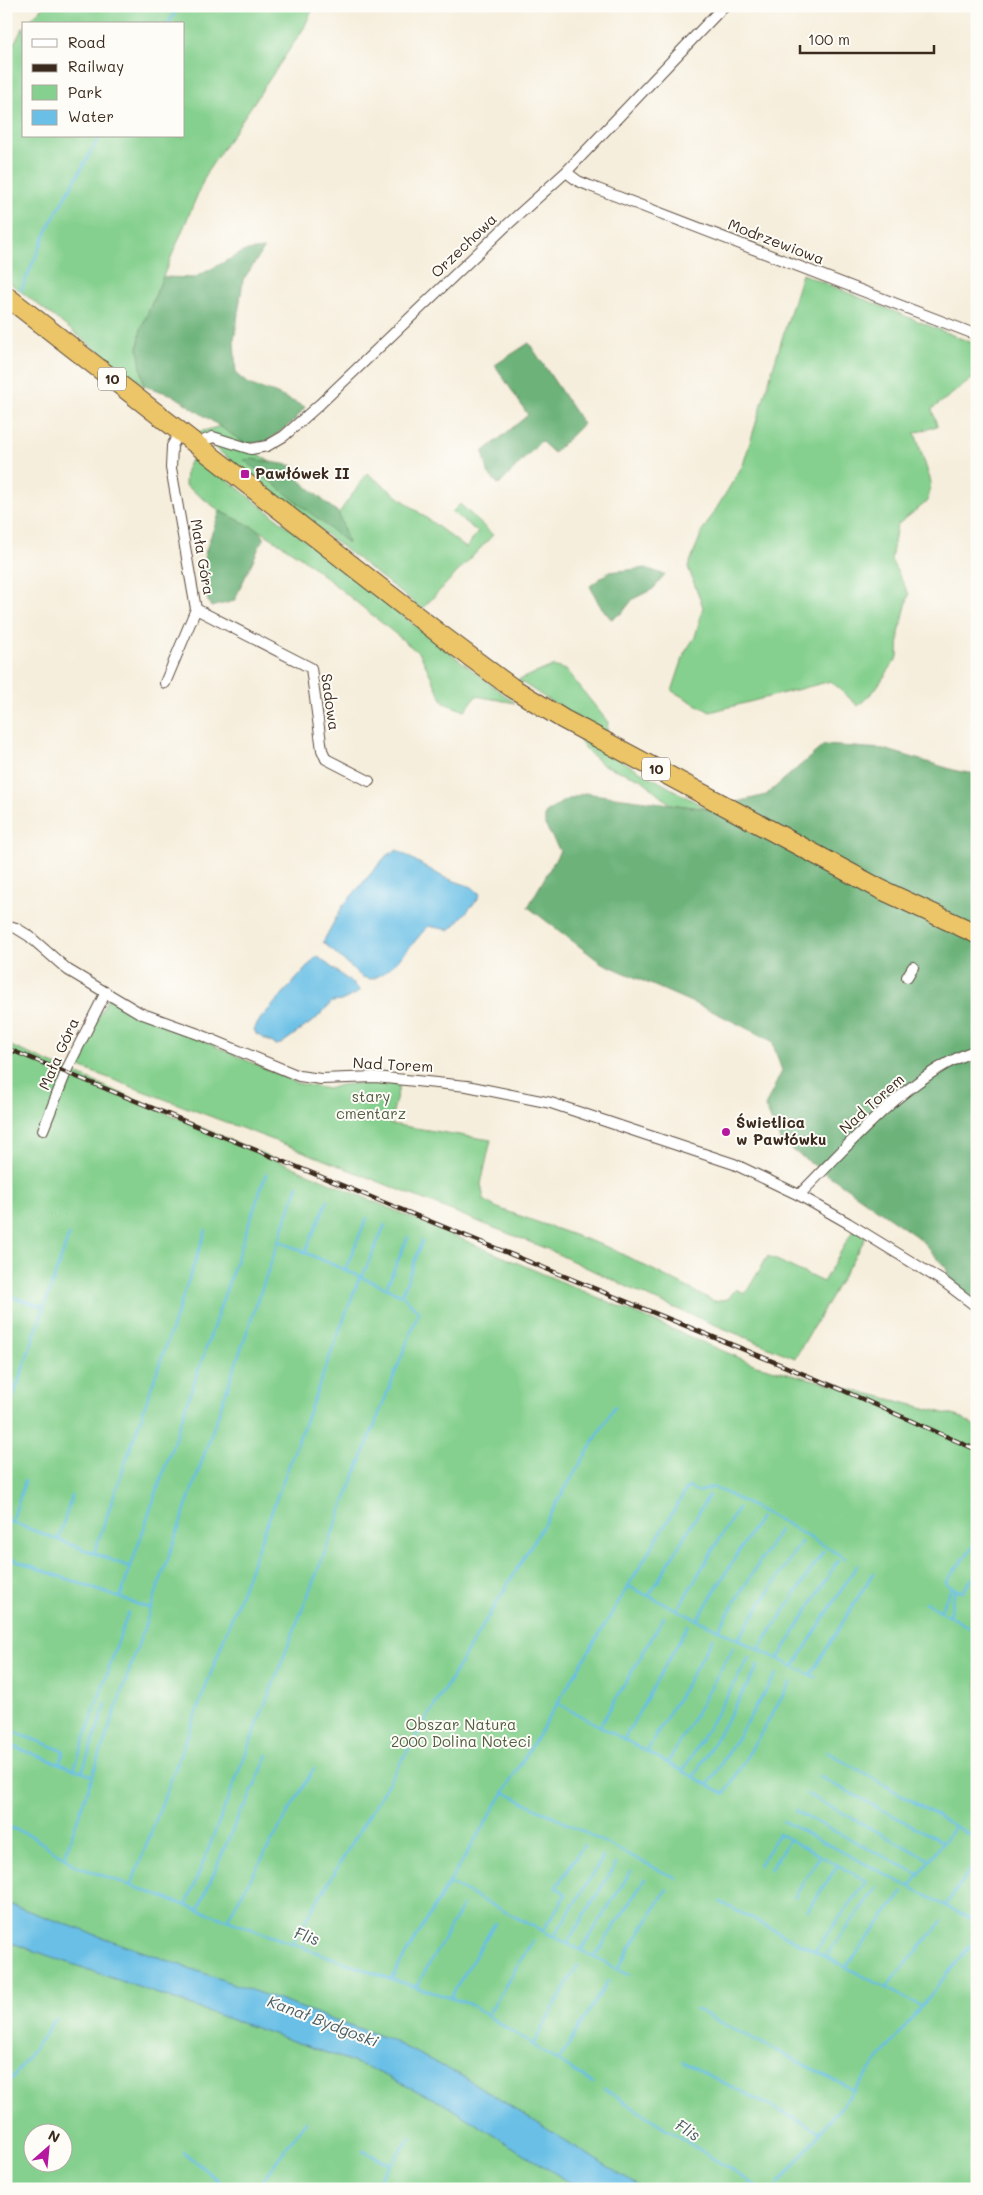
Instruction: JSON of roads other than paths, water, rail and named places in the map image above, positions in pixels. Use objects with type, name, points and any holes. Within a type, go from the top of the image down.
[{"type":"highway","name":"10","points":[[6,296],[441,635],[511,687],[563,719],[871,884],[926,912],[977,934]]},
{"type":"street","name":"Orzechowa","points":[[199,446],[204,440],[212,437],[251,449],[267,446],[284,436],[506,226],[566,172],[720,8]]},
{"type":"street","name":"Modrzewiowa","points":[[566,172],[578,181],[590,186],[977,336]]},
{"type":"street","name":"Mała Góra","points":[[164,683],[196,609],[171,468],[172,446],[180,432]]},
{"type":"street","name":"Sadowa","points":[[196,609],[311,668],[322,750],[326,759],[369,781]]},
{"type":"street","name":"Nad Torem","points":[[6,925],[16,928],[29,936],[68,970],[140,1012],[300,1076],[320,1079],[375,1077],[467,1086],[551,1103],[734,1164],[799,1195],[921,1268],[977,1307]]},
{"type":"street","points":[[907,977],[912,967]]},
{"type":"street","name":"Mała Góra","points":[[43,1130],[68,1067],[106,992]]},
{"type":"street","name":"Nad Torem","points":[[799,1195],[861,1132],[913,1087],[943,1064],[977,1050]]},
{"type":"water","points":[[397,850],[443,877],[472,887],[480,894],[453,927],[449,930],[428,926],[393,965],[377,977],[369,979],[362,977],[323,942],[342,907],[386,856]]},
{"type":"water","points":[[317,956],[357,987],[360,992],[341,1001],[332,1002],[316,1019],[281,1044],[276,1045],[256,1034],[254,1029],[261,1018]]},
{"type":"water","name":"Kanał Bydgoski","points":[[6,1903],[389,2039],[464,2077],[643,2189],[580,2189],[444,2104],[367,2067],[6,1941]]},
{"type":"waterway","points":[[169,22],[179,6]]},
{"type":"waterway","points":[[21,290],[50,224],[99,138]]},
{"type":"waterway","points":[[151,1609],[120,1598],[266,1174]]},
{"type":"waterway","points":[[64,1858],[298,1185]]},
{"type":"waterway","points":[[305,1252],[328,1200]]},
{"type":"waterway","points":[[345,1270],[367,1218]]},
{"type":"waterway","points":[[362,1277],[385,1225]]},
{"type":"waterway","points":[[94,1553],[206,1230]]},
{"type":"waterway","points":[[6,1418],[69,1235]]},
{"type":"waterway","points":[[386,1288],[408,1237]]},
{"type":"waterway","points":[[186,1906],[419,1312],[402,1295],[279,1241]]},
{"type":"waterway","points":[[402,1295],[422,1241]]},
{"type":"waterway","points":[[131,1886],[360,1276]]},
{"type":"waterway","points":[[6,1295],[44,1307]]},
{"type":"waterway","points":[[292,1943],[615,1406]]},
{"type":"waterway","points":[[12,1522],[25,1481]]},
{"type":"waterway","points":[[391,1979],[688,1487],[697,1492],[714,1487],[783,1522],[845,1558]]},
{"type":"waterway","points":[[649,1596],[709,1495]]},
{"type":"waterway","points":[[58,1540],[72,1496]]},
{"type":"waterway","points":[[677,1610],[738,1508]]},
{"type":"waterway","points":[[697,1620],[760,1517]]},
{"type":"waterway","points":[[6,1520],[130,1567]]},
{"type":"waterway","points":[[718,1630],[779,1530]]},
{"type":"waterway","points":[[940,1611],[952,1587],[945,1583],[977,1541]]},
{"type":"waterway","points":[[738,1639],[801,1542]]},
{"type":"waterway","points":[[759,1649],[823,1552]]},
{"type":"waterway","points":[[6,1557],[120,1598]]},
{"type":"waterway","points":[[778,1659],[838,1560]]},
{"type":"waterway","points":[[794,1666],[857,1565]]},
{"type":"waterway","points":[[811,1674],[873,1573]]},
{"type":"waterway","points":[[952,1587],[962,1592],[977,1573]]},
{"type":"waterway","points":[[628,1586],[815,1677]]},
{"type":"waterway","points":[[949,1616],[955,1589]]},
{"type":"waterway","points":[[925,1602],[977,1632]]},
{"type":"waterway","points":[[74,1769],[128,1613]]},
{"type":"waterway","points":[[600,1726],[664,1617]]},
{"type":"waterway","points":[[624,1739],[688,1625]]},
{"type":"waterway","points":[[647,1751],[713,1638]]},
{"type":"waterway","points":[[668,1762],[733,1648]]},
{"type":"waterway","points":[[683,1771],[749,1658]]},
{"type":"waterway","points":[[694,1776],[759,1665]]},
{"type":"waterway","points":[[709,1784],[776,1674]]},
{"type":"waterway","points":[[557,1703],[725,1794],[791,1682]]},
{"type":"waterway","points":[[82,1772],[106,1704]]},
{"type":"waterway","points":[[6,1729],[64,1751],[59,1764]]},
{"type":"waterway","points":[[6,1744],[93,1776]]},
{"type":"waterway","points":[[826,1751],[977,1839]]},
{"type":"waterway","points":[[198,1910],[241,1810],[246,1805],[268,1755]]},
{"type":"waterway","points":[[227,1920],[314,1768]]},
{"type":"waterway","points":[[818,1776],[943,1842]]},
{"type":"waterway","points":[[504,1792],[677,1879]]},
{"type":"waterway","points":[[807,1794],[930,1860]]},
{"type":"waterway","points":[[795,1811],[920,1875]]},
{"type":"waterway","points":[[783,1821],[977,1922]]},
{"type":"waterway","name":"Flis","points":[[6,1826],[30,1835],[76,1866],[391,1979],[469,2004],[593,2083]]},
{"type":"waterway","points":[[910,1887],[955,1826]]},
{"type":"waterway","points":[[778,1833],[867,1881],[815,1951]]},
{"type":"waterway","points":[[759,1865],[779,1834]]},
{"type":"waterway","points":[[770,1870],[789,1840]]},
{"type":"waterway","points":[[543,1931],[566,1894],[556,1887],[584,1845]]},
{"type":"waterway","points":[[794,1897],[820,1856]]},
{"type":"waterway","points":[[554,1937],[603,1857]]},
{"type":"waterway","points":[[945,1906],[977,1861]]},
{"type":"waterway","points":[[567,1943],[616,1864]]},
{"type":"waterway","points":[[808,1910],[838,1865]]},
{"type":"waterway","points":[[581,1950],[631,1871]]},
{"type":"waterway","points":[[594,1958],[645,1879]]},
{"type":"waterway","points":[[449,1883],[629,1975]]},
{"type":"waterway","points":[[825,1957],[877,1887]]},
{"type":"waterway","points":[[617,1969],[667,1889]]},
{"type":"waterway","points":[[846,1967],[903,1892]]},
{"type":"waterway","points":[[720,1902],[921,2006]]},
{"type":"waterway","points":[[416,1987],[463,1905]]},
{"type":"waterway","points":[[886,1988],[942,1921]]},
{"type":"waterway","points":[[450,1998],[495,1923]]},
{"type":"waterway","points":[[775,2189],[977,1937]]},
{"type":"waterway","points":[[487,2016],[533,1940]]},
{"type":"waterway","points":[[533,2044],[578,1965]]},
{"type":"waterway","points":[[558,2061],[608,1981]]},
{"type":"waterway","points":[[695,2009],[854,2090]]},
{"type":"waterway","points":[[6,2087],[56,2019]]},
{"type":"waterway","points":[[683,2062],[821,2132]]},
{"type":"waterway","name":"Flis","points":[[604,2089],[761,2189]]},
{"type":"waterway","points":[[256,2189],[306,2121]]},
{"type":"waterway","points":[[372,2189],[411,2137]]},
{"type":"waterway","points":[[363,2151],[390,2164]]},
{"type":"waterway","points":[[183,2152],[229,2189]]},
{"type":"waterway","points":[[210,2189],[217,2179]]},
{"type":"railway","points":[[6,1048],[833,1386],[977,1450]]},
{"type":"place","name":"Pawłówek II","points":[[245,474]]},
{"type":"place","name":"Świetlica w Pawłówku","points":[[726,1132]]},
{"type":"park label","name":"stary cmentarz","points":[[371,1106]]},
{"type":"park label","name":"Obszar Natura 2000 Dolina Noteci","points":[[461,1734]]}]
